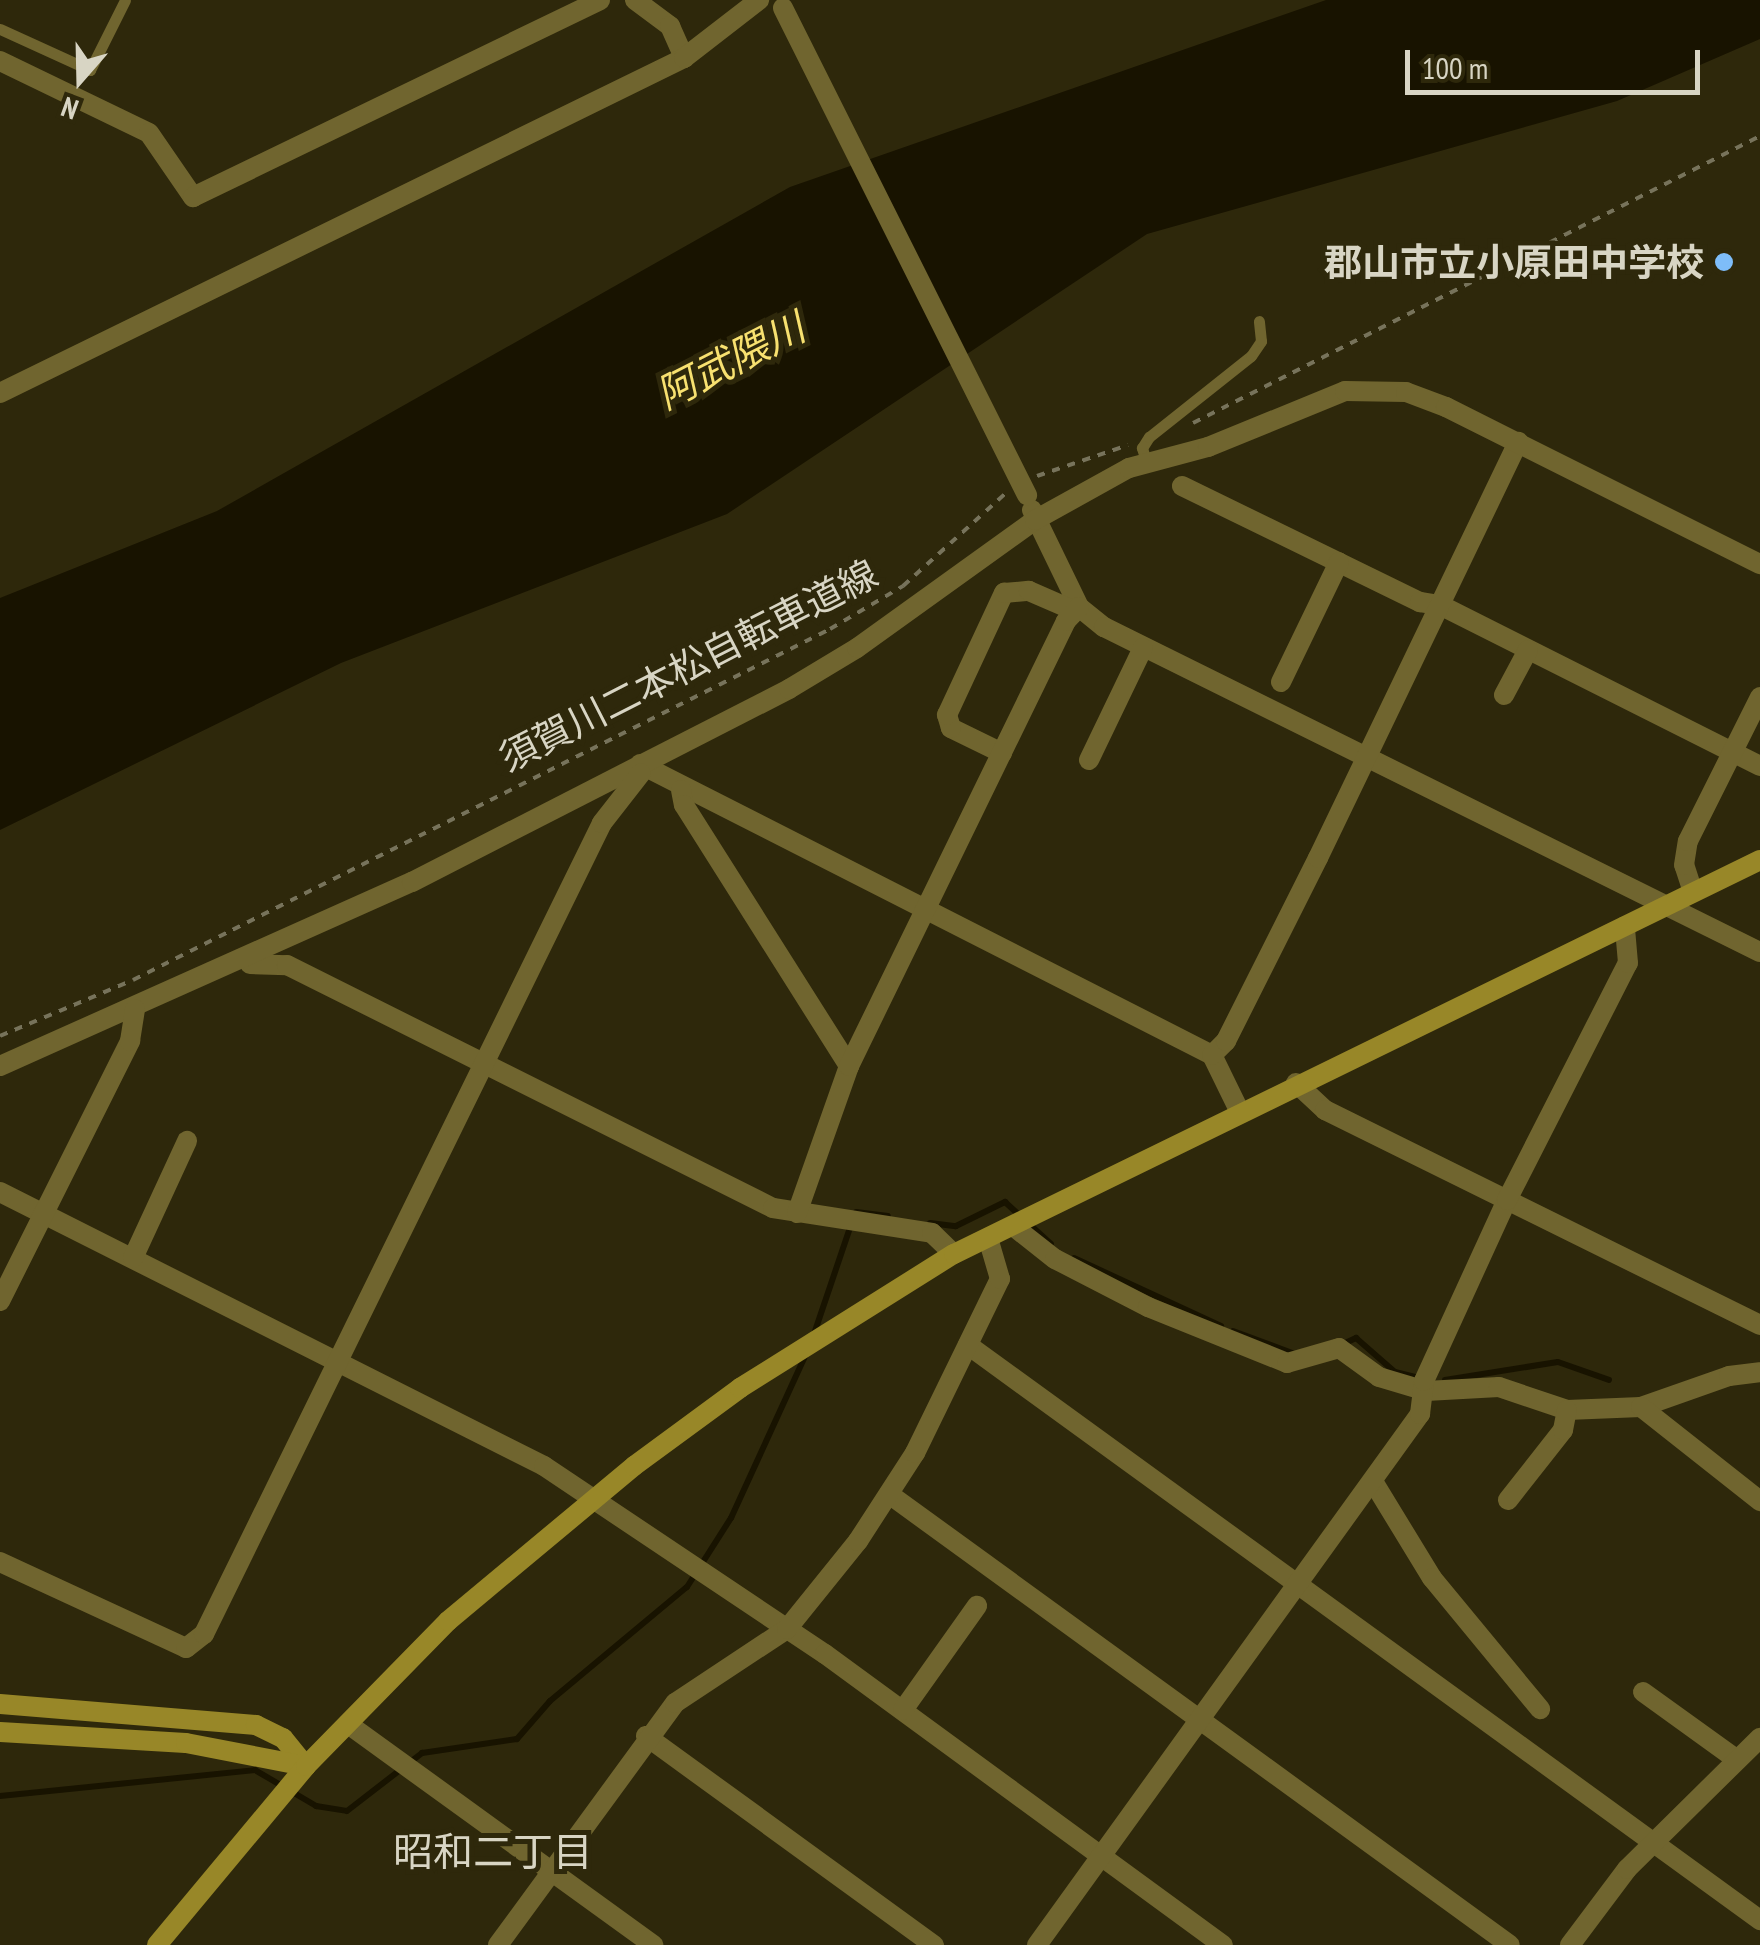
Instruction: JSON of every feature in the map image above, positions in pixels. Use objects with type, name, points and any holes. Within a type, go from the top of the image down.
[{"type":"street","points":[[0,61],[149,133],[194,197],[600,0]]},
{"type":"street","points":[[635,0],[670,26],[684,58]]},
{"type":"street","points":[[0,393],[684,58],[759,0]]},
{"type":"street","points":[[781,4],[1026,495],[1076,608]]},
{"type":"street","points":[[0,1066],[244,960],[642,767],[857,648],[1035,520],[1146,461],[1208,447],[1291,409],[1370,388],[1406,392],[1518,442],[1760,564]]},
{"type":"street","points":[[1212,1055],[1226,1042],[1518,442]]},
{"type":"street","points":[[1182,486],[1420,602],[1440,605],[1760,766]]},
{"type":"street","points":[[1281,682],[1339,562]]},
{"type":"street","points":[[1002,752],[951,728],[948,714],[1004,594],[1029,590],[1076,608],[1143,648],[1760,952]]},
{"type":"street","points":[[797,1213],[849,1066],[1076,608]]},
{"type":"street","points":[[1089,760],[1143,648]]},
{"type":"street","points":[[1504,695],[1528,650]]},
{"type":"street","points":[[1693,892],[1684,854],[1760,696]]},
{"type":"street","points":[[642,767],[1212,1055],[1239,1110]]},
{"type":"street","points":[[0,1562],[193,1648],[602,823],[642,767]]},
{"type":"street","points":[[681,790],[684,805],[849,1066]]},
{"type":"street","points":[[158,1945],[306,1766],[448,1621],[593,1500],[740,1388],[954,1254],[1239,1110],[1760,860]]},
{"type":"street","points":[[1037,1945],[1374,1482],[1425,1405],[1424,1381],[1507,1200],[1628,963],[1625,926]]},
{"type":"street","points":[[244,960],[287,965],[758,1201],[797,1213],[932,1233],[954,1254]]},
{"type":"street","points":[[0,1301],[130,1041],[135,1009]]},
{"type":"street","points":[[1296,1083],[1325,1110],[1760,1324]]},
{"type":"street","points":[[133,1258],[187,1141]]},
{"type":"street","points":[[0,1192],[338,1358],[544,1466],[904,1710],[1224,1945]]},
{"type":"street","points":[[1013,1226],[1055,1259],[1148,1307],[1286,1362],[1338,1348],[1379,1377],[1426,1391],[1499,1387],[1567,1410],[1642,1408],[1729,1376],[1760,1372]]},
{"type":"street","points":[[498,1945],[646,1736],[710,1675],[787,1629],[888,1494],[968,1345],[1002,1270],[988,1238]]},
{"type":"street","points":[[968,1345],[1760,1920]]},
{"type":"street","points":[[1642,1408],[1760,1500]]},
{"type":"street","points":[[1508,1500],[1563,1430],[1567,1410]]},
{"type":"street","points":[[1374,1482],[1432,1578],[1540,1708]]},
{"type":"street","points":[[888,1494],[1510,1945]]},
{"type":"street","points":[[904,1710],[977,1606]]},
{"type":"street","points":[[1643,1692],[1733,1758]]},
{"type":"street","points":[[0,1704],[256,1725],[283,1738],[306,1766]]},
{"type":"street","points":[[348,1724],[653,1945]]},
{"type":"street","points":[[0,1732],[186,1743],[306,1766]]},
{"type":"street","points":[[646,1736],[934,1945]]},
{"type":"street","points":[[1570,1945],[1654,1842],[1733,1758],[1760,1738]]},
{"type":"lane","points":[[0,29],[90,70],[125,0]]},
{"type":"lane","points":[[1146,461],[1142,448],[1149,438],[1251,356],[1261,342],[1259,321]]},
{"type":"path","points":[[1180,427],[1760,136]]},
{"type":"path","name":"須賀川二本松自転車道線","points":[[0,1036],[133,980],[830,629],[903,586],[1008,491],[1149,438]]},
{"type":"water","name":"阿武隈川","points":[[1326,0],[1760,0],[1760,39],[1617,101],[1147,234],[727,514],[341,663],[0,830],[0,598],[217,511],[790,187]]},
{"type":"waterway","points":[[930,1223],[956,1226],[1005,1202],[1051,1244]]},
{"type":"waterway","points":[[856,1212],[888,1216]]},
{"type":"waterway","points":[[814,1334],[852,1222]]},
{"type":"waterway","points":[[1074,1258],[1221,1326]]},
{"type":"waterway","points":[[1233,1331],[1295,1354]]},
{"type":"waterway","points":[[1341,1345],[1356,1338],[1395,1372],[1423,1379]]},
{"type":"waterway","points":[[0,1796],[255,1770],[316,1806],[347,1811],[422,1753],[517,1739],[550,1701],[687,1587],[731,1518],[806,1354]]},
{"type":"waterway","points":[[1445,1380],[1558,1362],[1609,1380]]},
{"type":"place","name":"郡山市立小原田中学校","points":[[1724,262]]},
{"type":"district","name":"昭和二丁目","points":[[493,1851]]}]
